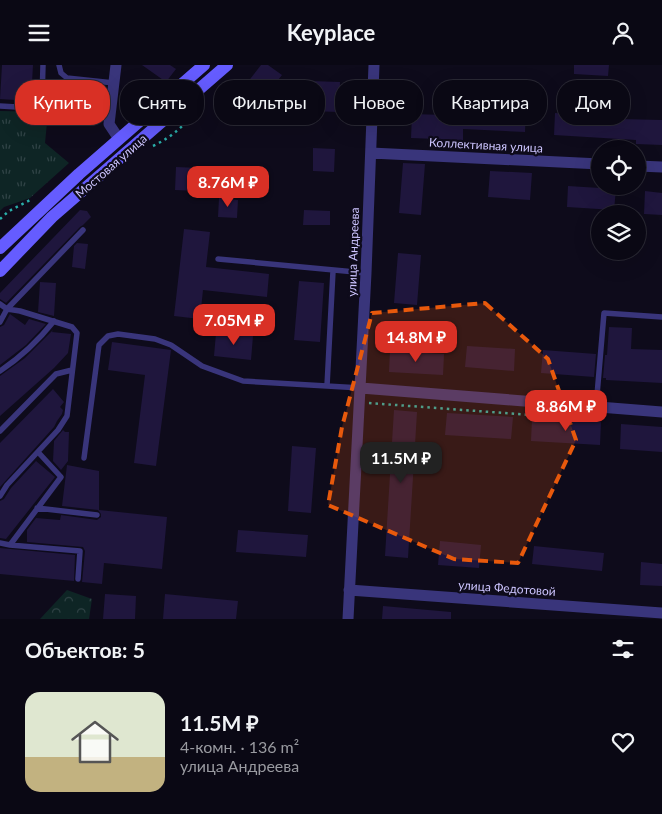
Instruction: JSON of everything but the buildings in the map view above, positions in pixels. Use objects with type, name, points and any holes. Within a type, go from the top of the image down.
[{"type":"main road","name":"Мостовая улица","points":[[0,248],[79,174],[204,65]]},
{"type":"main road","name":"Мостовая улица","points":[[0,271],[52,217],[227,65]]},
{"type":"street","points":[[116,65],[109,124],[119,139]]},
{"type":"street","name":"улица Андреева","points":[[348,619],[361,388],[374,65]]},
{"type":"street","name":"Коллективная улица","points":[[371,153],[591,164]]},
{"type":"street","points":[[646,166],[662,167]]},
{"type":"street","points":[[361,388],[662,412]]},
{"type":"street","name":"улица Федотовой","points":[[349,590],[662,613]]},
{"type":"lane","points":[[0,106],[34,108],[39,106],[42,100],[43,65]]},
{"type":"lane","points":[[59,65],[61,73],[67,78],[114,83]]},
{"type":"lane","points":[[0,322],[7,309],[83,230]]},
{"type":"lane","points":[[218,259],[366,273]]},
{"type":"lane","points":[[327,385],[333,271]]},
{"type":"lane","points":[[0,304],[7,309],[20,311],[72,327],[77,333],[67,417],[58,430],[7,485],[0,496]]},
{"type":"lane","points":[[596,407],[604,313],[662,317]]},
{"type":"lane","points":[[0,371],[17,359],[40,338],[54,321]]},
{"type":"lane","points":[[84,458],[96,357],[99,345],[108,336],[118,334],[155,339],[171,345],[202,366],[243,381],[361,388]]},
{"type":"lane","points":[[0,431],[56,374],[72,369]]},
{"type":"lane","points":[[10,545],[61,477],[38,452]]},
{"type":"lane","points":[[37,508],[97,515]]},
{"type":"lane","points":[[0,543],[80,551],[78,579]]},
{"type":"path","points":[[0,219],[9,211],[31,200],[38,194]]},
{"type":"path","points":[[360,403],[562,417]]},
{"type":"highlighted area","points":[[485,303],[548,359],[576,440],[518,563],[454,559],[328,505],[342,427],[372,313]]},
{"type":"green space","points":[[0,111],[15,111],[15,125],[47,125],[45,143],[69,163],[30,198],[4,207],[0,211]]},
{"type":"green space","points":[[67,590],[92,599],[89,619],[40,619]]}]
